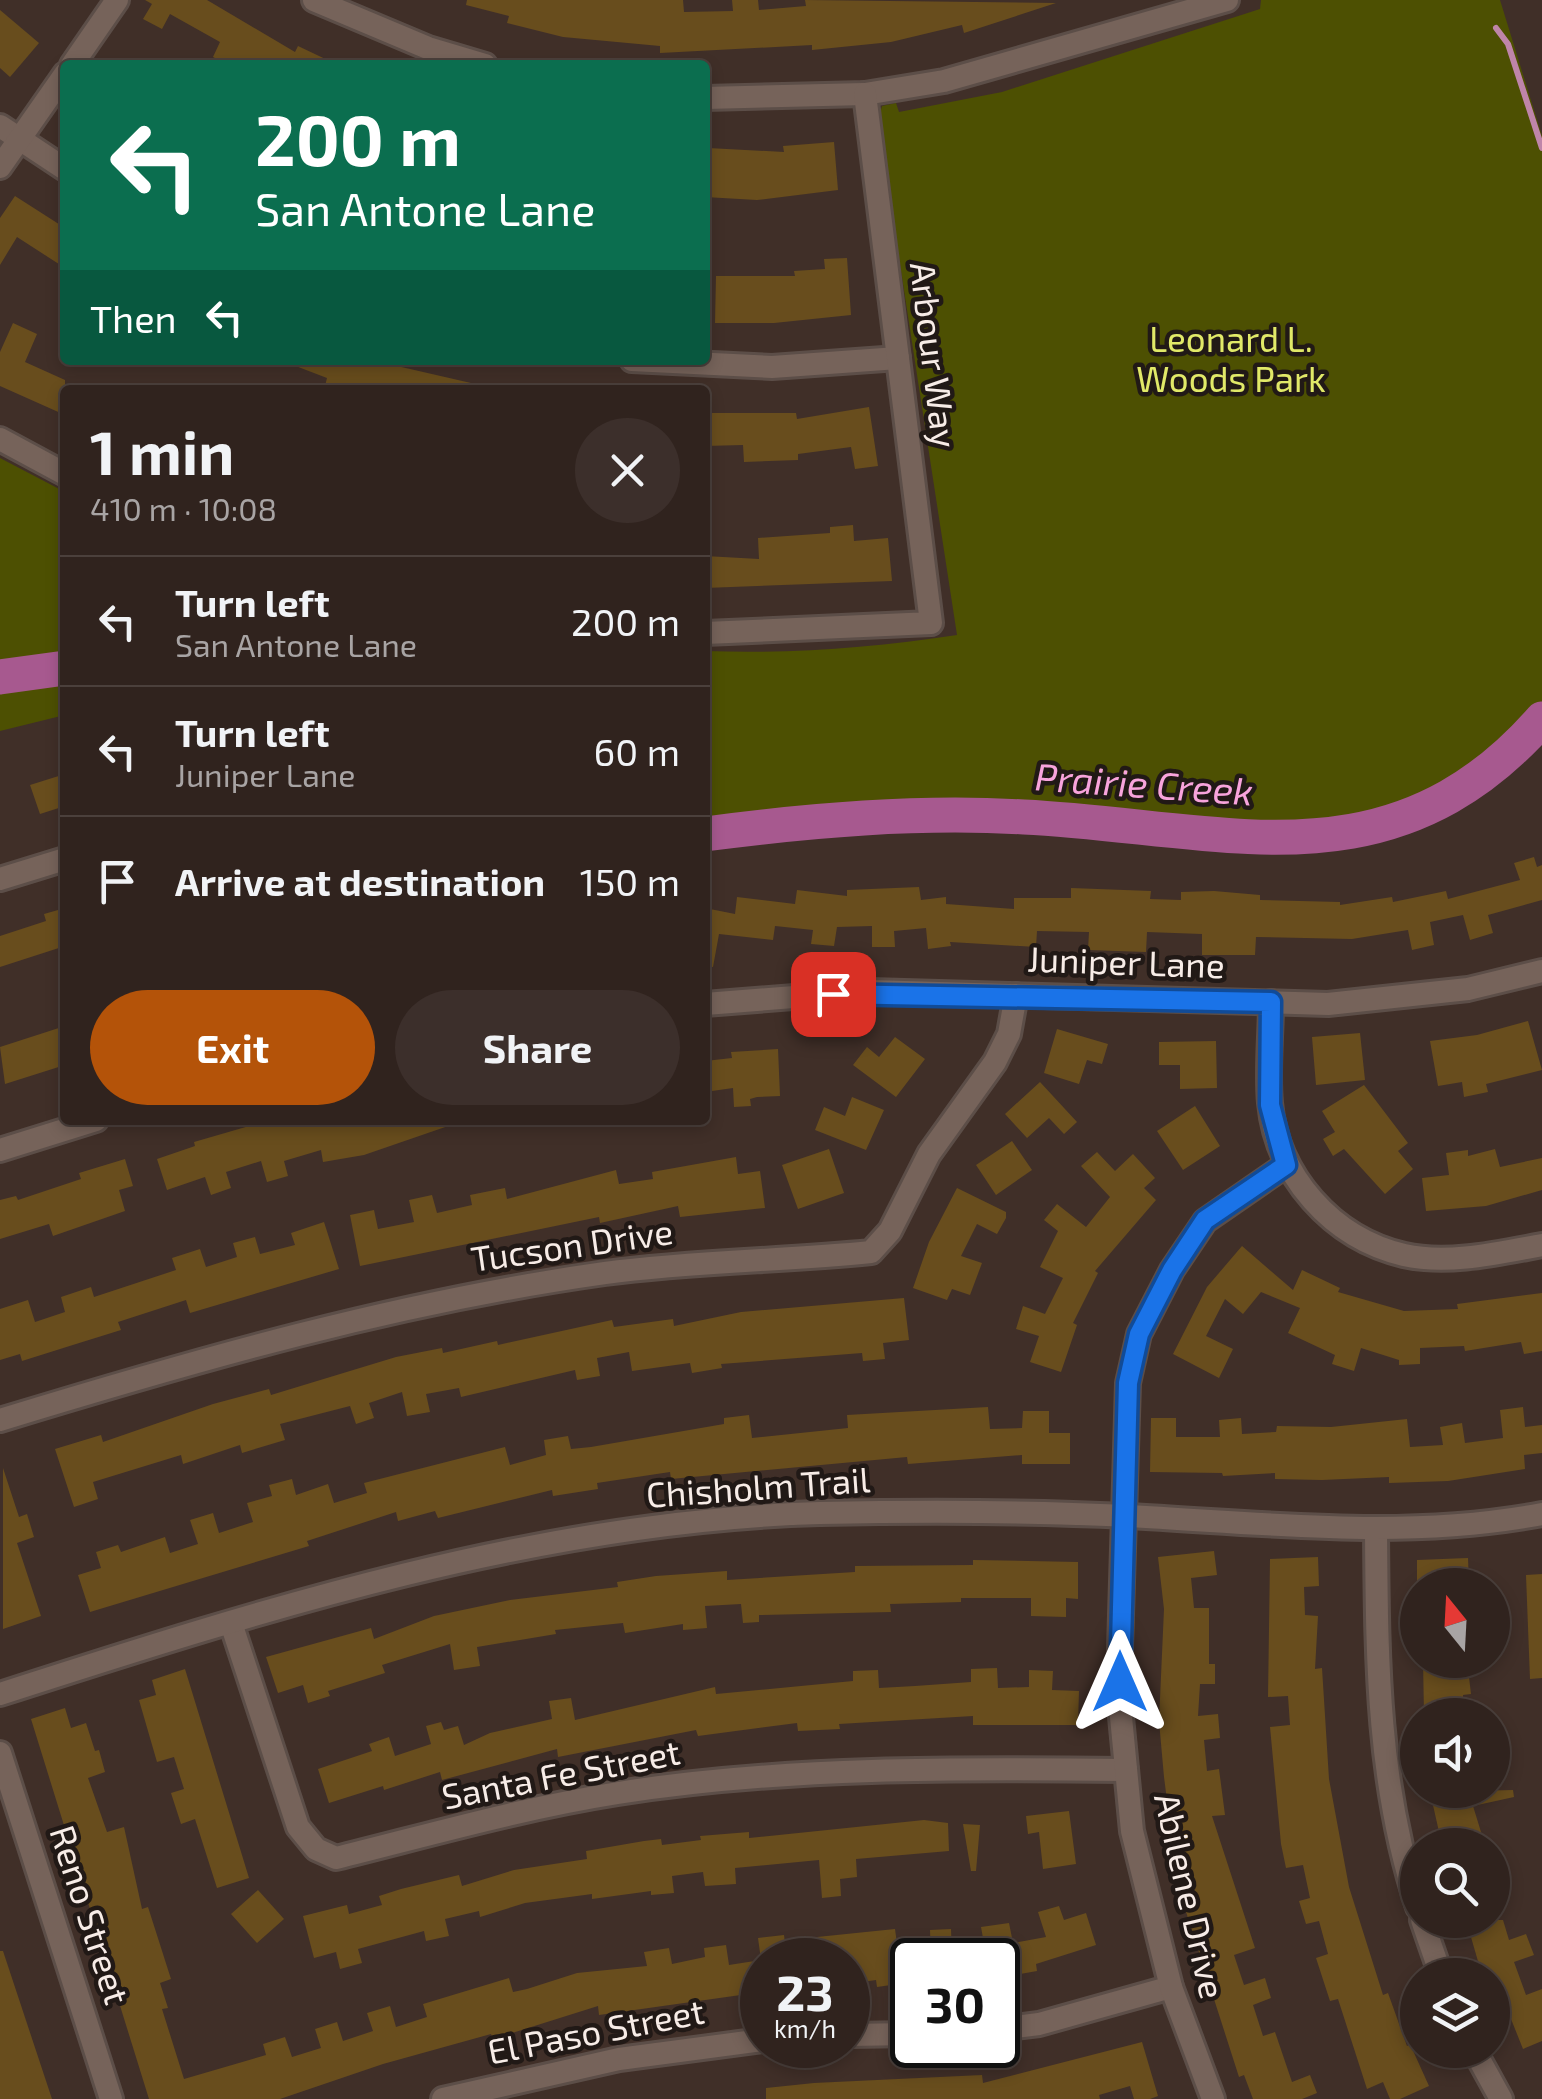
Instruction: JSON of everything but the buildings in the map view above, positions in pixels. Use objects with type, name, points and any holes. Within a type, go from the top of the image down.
[{"type":"street","points":[[75,60],[117,0]]},
{"type":"street","points":[[314,0],[356,20],[471,60]]},
{"type":"street","points":[[710,98],[865,94],[944,81],[1227,0]]},
{"type":"street","points":[[0,167],[60,81]]},
{"type":"street","name":"Arbour Way","points":[[710,633],[931,624],[865,94]]},
{"type":"street","points":[[0,126],[60,167]]},
{"type":"street","points":[[710,364],[772,367],[898,358]]},
{"type":"street","points":[[0,439],[60,471]]},
{"type":"street","points":[[0,879],[60,860]]},
{"type":"street","name":"Juniper Lane","points":[[710,1004],[870,991],[1328,1004],[1405,998],[1542,971]]},
{"type":"street","name":"Tucson Drive","points":[[0,1420],[228,1351],[474,1294],[697,1263],[871,1252],[890,1231],[929,1154],[995,1062],[1009,1034],[1016,994]]},
{"type":"street","points":[[1271,1002],[1270,1105],[1286,1165],[1333,1220],[1367,1242],[1405,1256],[1448,1258],[1542,1245]]},
{"type":"street","points":[[0,1150],[80,1125]]},
{"type":"street","name":"Abilene Drive","points":[[1214,2099],[1172,1987],[1132,1832],[1120,1682],[1128,1383],[1139,1334],[1172,1270],[1205,1220],[1286,1165]]},
{"type":"street","name":"Chisholm Trail","points":[[0,1694],[231,1623],[448,1566],[711,1521],[816,1513],[1122,1516],[1376,1530],[1476,1526],[1542,1514]]},
{"type":"street","points":[[1376,1530],[1380,1741],[1400,1841]]},
{"type":"street","name":"Santa Fe Street","points":[[231,1623],[298,1827],[316,1849],[336,1858],[554,1804],[686,1785],[976,1768],[1126,1770]]},
{"type":"street","name":"Reno Street","points":[[0,1753],[111,2099]]},
{"type":"street","points":[[1020,2027],[1172,1987]]},
{"type":"street","name":"El Paso Street","points":[[443,2099],[620,2058],[740,2043]]},
{"type":"street","points":[[1484,2068],[1501,2099]]},
{"type":"green space","name":"Leonard L. Woods Park","points":[[1261,0],[1500,0],[1542,136],[1542,729],[1511,767],[1408,830],[1314,849],[1026,827],[838,830],[710,846],[710,651],[831,649],[957,635],[878,121],[882,106],[896,103],[899,112],[1002,92],[1260,9]]},
{"type":"green space","points":[[0,458],[60,489],[60,716],[0,731]]},
{"type":"waterway","points":[[1496,28],[1508,44],[1542,148]]},
{"type":"waterway","name":"Prairie Creek","points":[[0,677],[60,669]]},
{"type":"waterway","name":"Prairie Creek","points":[[710,833],[824,821],[944,815],[1024,817],[1236,836],[1301,837],[1364,829],[1425,809],[1484,773],[1542,719]]},
{"type":"route","points":[[833,994],[870,991],[1271,1002],[1270,1105],[1286,1165],[1205,1220],[1172,1270],[1139,1334],[1128,1383],[1120,1682]]}]
